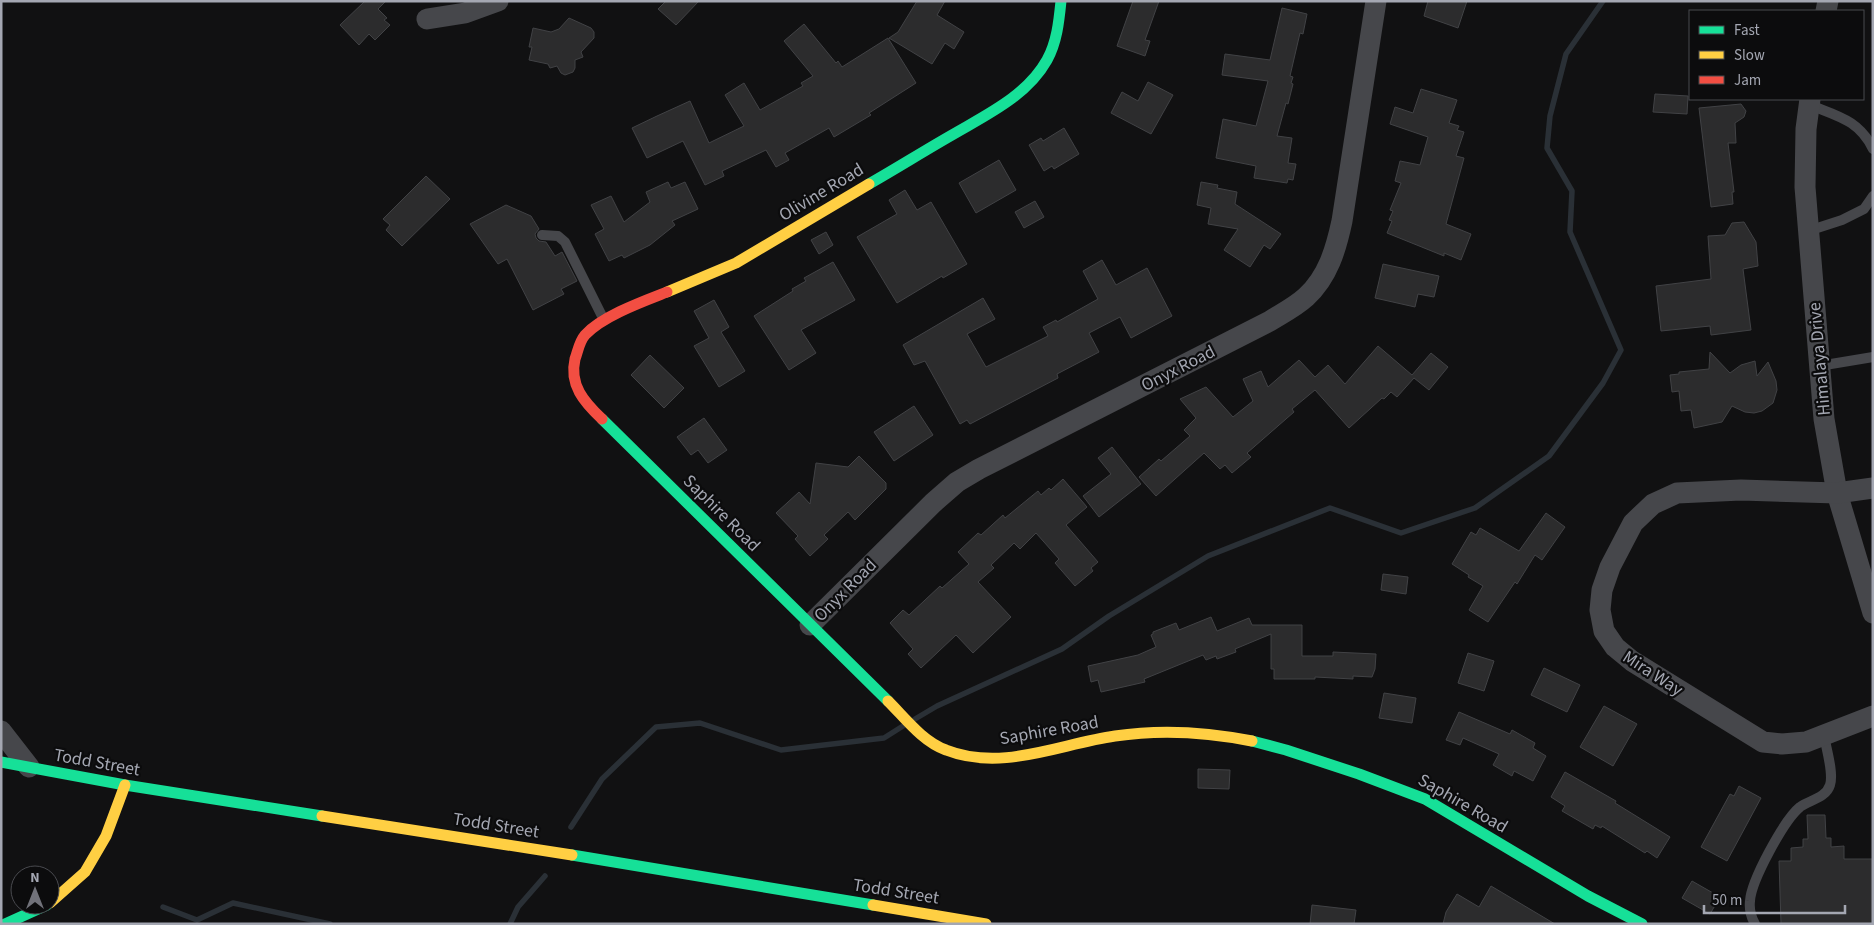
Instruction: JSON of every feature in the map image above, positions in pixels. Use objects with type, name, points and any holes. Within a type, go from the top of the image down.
[{"type":"street","points":[[427,19],[465,13],[498,1]]},
{"type":"street","name":"Olivine Road","points":[[574,380],[573,369],[579,345],[585,335],[604,321],[626,309],[736,263],[1006,103],[1029,85],[1044,66],[1054,45],[1060,22],[1062,1]]},
{"type":"street","name":"Onyx Road","points":[[810,625],[933,503],[957,482],[1270,321],[1306,297],[1324,276],[1336,252],[1376,1]]},
{"type":"street","name":"Himalaya Drive","points":[[1810,102],[1806,129],[1805,187],[1824,420],[1837,493],[1873,613]]},
{"type":"street","name":"Saphire Road","points":[[574,380],[584,402],[917,730],[944,749],[970,757],[1000,758],[1037,754],[1102,738],[1160,732],[1230,736],[1301,754],[1398,786],[1588,896],[1642,924]]},
{"type":"street","name":"Mira Way","points":[[1873,488],[1837,493],[1741,490],[1676,493],[1653,504],[1634,523],[1610,567],[1602,590],[1600,610],[1604,631],[1615,648],[1632,661],[1763,742],[1782,744],[1806,742],[1873,716]]},
{"type":"street","points":[[1,731],[29,767]]},
{"type":"street","name":"Todd Street","points":[[1,762],[125,785],[515,846],[986,924]]},
{"type":"street","points":[[60,894],[85,872],[106,836],[125,785]]},
{"type":"street","points":[[5,924],[25,915]]},
{"type":"lane","points":[[1810,102],[1847,119],[1857,126],[1873,149]]},
{"type":"lane","points":[[1808,231],[1842,220],[1864,209],[1873,196]]},
{"type":"lane","points":[[542,236],[558,236],[565,242],[604,321]]},
{"type":"lane","points":[[1820,366],[1873,357]]},
{"type":"lane","points":[[1755,924],[1751,916],[1750,902],[1753,886],[1779,835],[1791,816],[1800,807],[1826,794],[1830,785],[1831,776],[1824,735]]},
{"type":"building","points":[[365,1],[386,1],[378,9],[387,18],[384,20],[390,25],[375,40],[369,34],[359,45],[340,25]]},
{"type":"building","points":[[666,1],[699,1],[676,25],[658,9]]},
{"type":"building","points":[[917,1],[945,1],[937,15],[964,32],[954,49],[945,43],[932,64],[889,38],[898,32]]},
{"type":"building","points":[[1133,1],[1159,1],[1145,40],[1150,41],[1145,56],[1117,46]]},
{"type":"building","points":[[1428,1],[1467,1],[1458,28],[1424,16]]},
{"type":"building","points":[[1282,8],[1307,14],[1303,34],[1300,33],[1290,76],[1293,77],[1291,83],[1293,84],[1277,136],[1292,138],[1288,163],[1296,164],[1293,180],[1288,179],[1287,183],[1254,178],[1256,166],[1216,158],[1223,119],[1256,126],[1268,81],[1222,75],[1225,54],[1270,60]]},
{"type":"building","points":[[569,18],[591,28],[594,32],[594,38],[581,52],[583,57],[575,60],[573,72],[565,75],[561,73],[557,66],[550,68],[548,64],[529,60],[532,47],[529,47],[533,28],[551,32],[559,29]]},
{"type":"building","points":[[804,24],[836,63],[838,61],[842,67],[888,38],[916,83],[869,113],[871,115],[834,137],[829,128],[785,153],[789,160],[776,167],[766,150],[722,171],[724,176],[705,185],[683,141],[647,158],[632,128],[657,116],[690,101],[709,143],[744,126],[725,95],[744,83],[760,110],[803,86],[801,83],[813,76],[784,41]]},
{"type":"building","points":[[1148,82],[1173,95],[1151,134],[1111,113],[1122,92],[1138,101]]},
{"type":"building","points":[[1421,89],[1457,100],[1449,123],[1459,126],[1457,130],[1464,132],[1456,156],[1464,158],[1446,224],[1471,234],[1461,260],[1444,253],[1444,256],[1387,233],[1392,221],[1389,220],[1393,211],[1390,210],[1401,183],[1395,181],[1400,161],[1420,165],[1428,137],[1390,124],[1395,107],[1413,113]]},
{"type":"building","points":[[1655,94],[1688,96],[1687,114],[1653,112]]},
{"type":"building","points":[[1741,104],[1746,111],[1744,117],[1735,123],[1736,143],[1728,143],[1734,192],[1732,192],[1733,204],[1711,207],[1699,108]]},
{"type":"building","points":[[1064,128],[1079,154],[1054,169],[1052,166],[1044,171],[1029,145],[1041,138],[1043,141]]},
{"type":"building","points":[[999,160],[1016,190],[976,213],[959,183]]},
{"type":"building","points":[[426,176],[450,199],[402,246],[386,230],[390,225],[383,219]]},
{"type":"building","points":[[668,182],[671,188],[685,182],[698,209],[672,221],[675,225],[650,245],[624,258],[622,255],[609,261],[595,234],[604,229],[591,205],[611,196],[624,222],[650,202],[646,192]]},
{"type":"building","points":[[1201,182],[1218,185],[1217,188],[1237,192],[1235,204],[1281,234],[1270,249],[1264,245],[1250,267],[1224,250],[1238,229],[1208,224],[1211,208],[1197,205]]},
{"type":"building","points":[[905,190],[917,210],[931,202],[967,264],[943,278],[942,276],[897,303],[857,237],[897,214],[889,200]]},
{"type":"building","points":[[1035,201],[1044,217],[1024,228],[1015,212]]},
{"type":"building","points":[[506,205],[531,216],[539,229],[535,234],[536,238],[539,241],[546,242],[555,256],[562,252],[577,281],[561,289],[564,294],[533,310],[507,259],[498,264],[470,224]]},
{"type":"building","points":[[1744,222],[1756,242],[1758,266],[1743,269],[1751,330],[1711,335],[1710,326],[1661,331],[1656,286],[1711,279],[1708,236],[1725,235],[1732,223]]},
{"type":"building","points":[[826,232],[833,245],[819,254],[811,240]]},
{"type":"building","points":[[1102,260],[1116,285],[1147,268],[1172,316],[1131,338],[1120,317],[1089,333],[1099,352],[1057,374],[1058,378],[970,424],[967,420],[960,424],[925,361],[914,365],[903,345],[983,298],[995,319],[967,334],[986,367],[1048,336],[1043,327],[1056,320],[1057,322],[1098,299],[1083,271]]},
{"type":"building","points":[[833,262],[855,300],[801,330],[816,353],[789,370],[754,316],[793,291],[792,289],[806,281],[804,278]]},
{"type":"building","points":[[1383,264],[1439,276],[1434,297],[1418,294],[1415,307],[1375,298]]},
{"type":"building","points":[[714,300],[729,327],[721,332],[745,371],[719,387],[694,346],[709,338],[694,311]]},
{"type":"building","points":[[1378,346],[1412,375],[1431,353],[1448,367],[1429,390],[1414,378],[1397,397],[1391,392],[1349,428],[1315,390],[1292,409],[1294,412],[1247,453],[1251,457],[1232,473],[1225,465],[1220,469],[1204,453],[1156,496],[1139,477],[1190,436],[1184,430],[1196,418],[1180,399],[1206,387],[1233,417],[1253,401],[1243,379],[1261,371],[1268,387],[1299,360],[1315,377],[1328,365],[1345,384]]},
{"type":"building","points":[[1710,352],[1730,373],[1741,365],[1755,361],[1757,376],[1768,362],[1776,381],[1777,390],[1773,403],[1762,411],[1754,413],[1745,412],[1732,406],[1722,422],[1694,428],[1691,410],[1681,411],[1679,391],[1672,392],[1670,375],[1679,374],[1679,372],[1709,369]]},
{"type":"building","points":[[650,355],[684,388],[664,408],[631,375]]},
{"type":"building","points":[[914,406],[933,435],[894,461],[874,432]]},
{"type":"building","points":[[704,418],[727,450],[708,463],[698,450],[691,455],[677,437]]},
{"type":"building","points":[[1112,447],[1141,484],[1099,517],[1083,496],[1111,474],[1098,458]]},
{"type":"building","points":[[859,456],[886,483],[886,489],[855,520],[848,512],[824,535],[828,539],[810,556],[795,539],[798,536],[776,513],[799,492],[810,504],[816,463],[848,467]]},
{"type":"building","points":[[1063,479],[1087,507],[1066,525],[1098,562],[1091,568],[1093,571],[1075,586],[1055,563],[1059,559],[1036,533],[1020,549],[1014,543],[991,565],[994,568],[978,582],[1011,617],[973,653],[956,635],[921,668],[908,654],[913,649],[890,623],[903,610],[909,615],[940,586],[942,588],[969,564],[958,552],[978,533],[981,535],[1003,515],[1005,518],[1038,491],[1041,495],[1049,488],[1051,490]]},
{"type":"building","points":[[1546,513],[1565,527],[1542,560],[1535,555],[1517,584],[1515,582],[1488,622],[1469,610],[1483,586],[1452,564],[1471,532],[1476,535],[1480,528],[1519,551]]},
{"type":"building","points":[[1383,574],[1408,577],[1406,594],[1381,590]]},
{"type":"building","points":[[1211,617],[1217,631],[1249,618],[1252,625],[1302,625],[1302,656],[1333,656],[1333,652],[1376,654],[1375,669],[1372,677],[1353,676],[1353,679],[1315,677],[1315,679],[1274,679],[1274,669],[1271,669],[1271,634],[1235,649],[1236,652],[1217,659],[1216,656],[1206,660],[1203,655],[1144,679],[1145,682],[1101,692],[1098,680],[1091,682],[1088,666],[1138,655],[1156,647],[1151,635],[1153,632],[1176,623],[1179,630]]},
{"type":"building","points":[[1468,653],[1494,661],[1484,691],[1458,683]]},
{"type":"building","points":[[1544,668],[1580,685],[1567,712],[1531,695]]},
{"type":"building","points":[[1384,693],[1416,698],[1412,723],[1379,718]]},
{"type":"building","points":[[1604,706],[1637,724],[1613,766],[1580,747]]},
{"type":"building","points":[[1459,712],[1510,734],[1512,730],[1535,743],[1533,748],[1546,756],[1533,781],[1514,771],[1512,776],[1493,765],[1499,754],[1463,738],[1460,745],[1446,740]]},
{"type":"building","points":[[1198,769],[1230,770],[1229,789],[1198,788]]},
{"type":"building","points":[[1565,772],[1616,801],[1615,803],[1670,837],[1657,858],[1647,851],[1645,853],[1602,826],[1601,828],[1595,825],[1593,829],[1562,811],[1565,806],[1551,797]]},
{"type":"building","points":[[1739,786],[1761,798],[1727,861],[1701,847],[1730,794],[1734,796]]},
{"type":"building","points":[[1807,815],[1825,815],[1826,838],[1831,838],[1831,847],[1844,846],[1844,859],[1873,859],[1873,924],[1781,924],[1779,861],[1791,861],[1791,848],[1803,847],[1803,839],[1808,839]]},
{"type":"building","points":[[1692,881],[1720,897],[1710,914],[1682,898]]},
{"type":"building","points":[[1491,886],[1555,924],[1443,924],[1446,912],[1457,894],[1479,907]]},
{"type":"building","points":[[1312,905],[1356,910],[1354,924],[1310,924]]},
{"type":"waterway","points":[[915,719],[937,706],[1062,649],[1109,616],[1208,556],[1330,508],[1401,533],[1475,508],[1549,456],[1603,383],[1621,350],[1570,232],[1572,191],[1547,148],[1550,116],[1566,54],[1603,1]]},
{"type":"waterway","points":[[571,827],[602,779],[656,727],[700,723],[781,750],[884,738],[903,726]]},
{"type":"waterway","points":[[510,924],[518,907],[545,876]]},
{"type":"waterway","points":[[163,907],[197,920],[233,903],[330,924]]},
{"type":"traffic: fast","points":[[869,184],[1005,104],[1028,84],[1039,73],[1053,46],[1061,1]]},
{"type":"traffic: fast","points":[[602,419],[888,701]]},
{"type":"traffic: fast","points":[[1252,741],[1359,774],[1425,799],[1588,896],[1642,924]]},
{"type":"traffic: fast","points":[[1,762],[125,785],[322,816]]},
{"type":"traffic: fast","points":[[572,855],[873,905]]},
{"type":"traffic: fast","points":[[5,924],[25,915]]},
{"type":"traffic: slow","points":[[667,292],[736,263],[869,184]]},
{"type":"traffic: slow","points":[[888,701],[915,729],[930,741],[946,750],[967,756],[1009,757],[1115,736],[1167,732],[1218,735],[1252,741]]},
{"type":"traffic: slow","points":[[60,894],[85,872],[106,836],[125,785]]},
{"type":"traffic: slow","points":[[322,816],[572,855]]},
{"type":"traffic: slow","points":[[873,905],[986,924]]},
{"type":"traffic: jam","points":[[602,419],[589,406],[576,385],[574,377],[575,359],[581,341],[592,328],[612,315],[667,292]]}]
